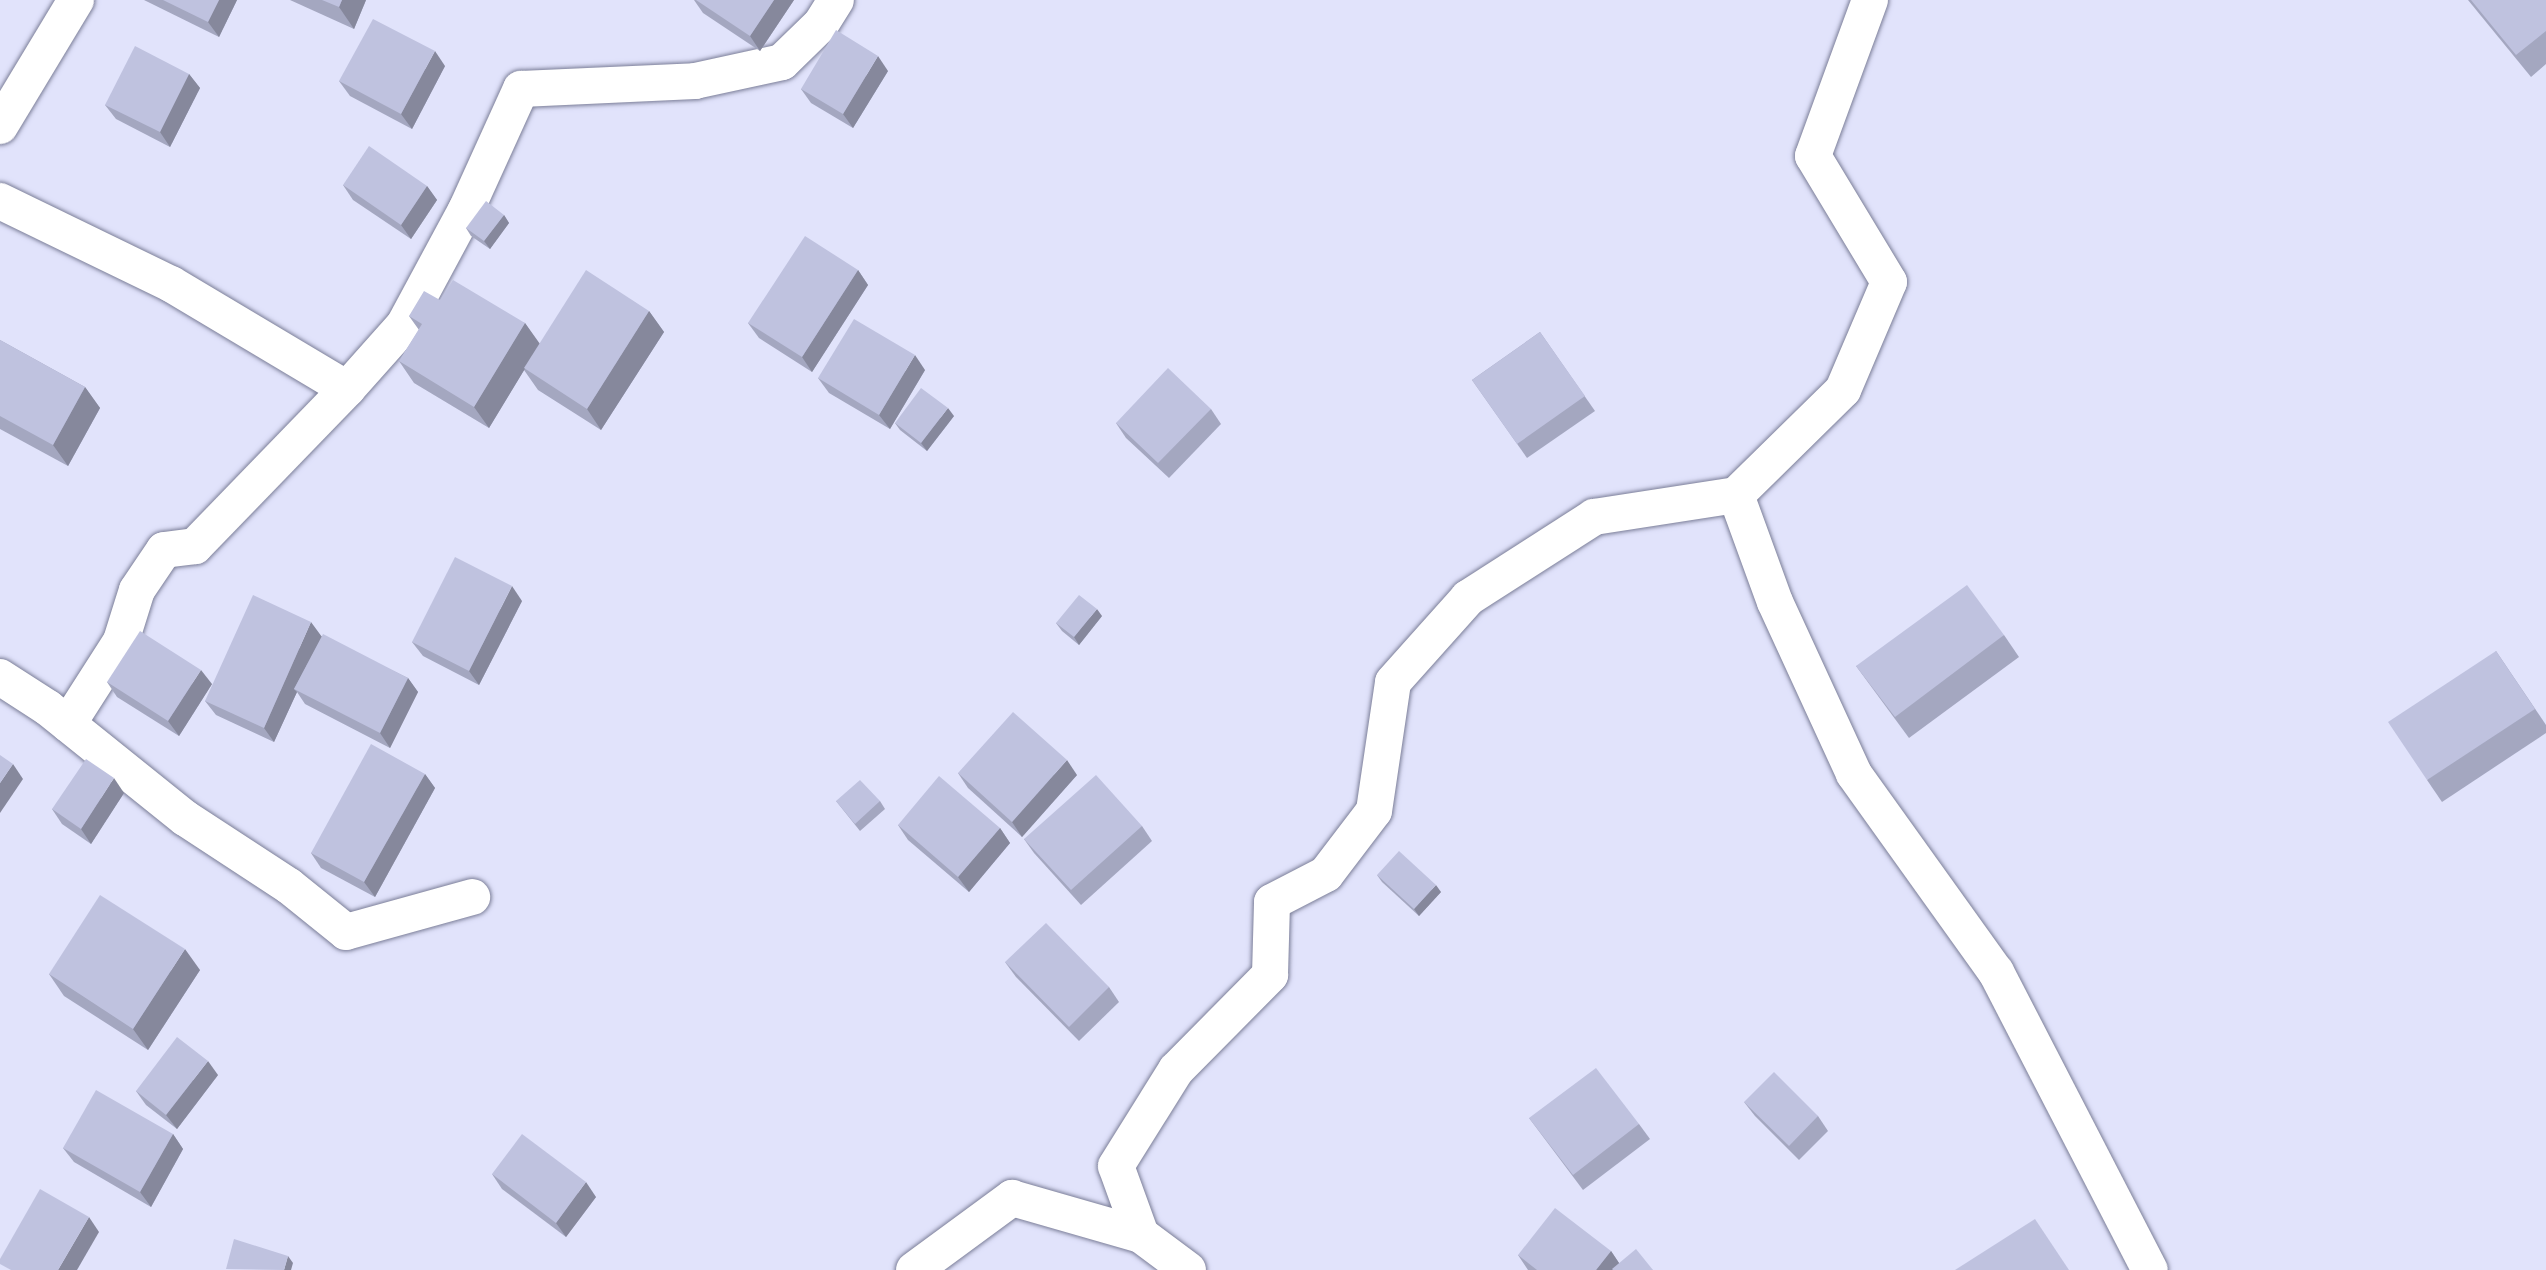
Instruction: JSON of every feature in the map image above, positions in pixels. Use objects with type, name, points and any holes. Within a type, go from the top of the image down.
[{"type":"street","points":[[0,126],[76,0]]},
{"type":"street","points":[[68,724],[121,641],[137,590],[164,550],[195,546],[347,389],[404,325],[466,210],[521,89],[695,81],[782,62],[821,24],[836,0]]},
{"type":"street","points":[[1141,1235],[1116,1166],[1176,1070],[1270,975],[1272,902],[1326,874],[1374,811],[1393,682],[1468,598],[1594,517],[1736,495],[1843,390],[1889,282],[1813,156],[1870,0]]},
{"type":"street","points":[[0,201],[171,284],[347,389]]},
{"type":"street","points":[[1736,495],[1775,602],[1854,774],[1996,972],[2150,1270]]},
{"type":"street","points":[[0,677],[68,724],[185,818],[289,886],[346,932],[472,897]]},
{"type":"street","points":[[914,1270],[1012,1198],[1141,1235],[1188,1270]]},
{"type":"building","points":[[163,0],[219,0],[208,22]]},
{"type":"building","points":[[322,0],[342,0],[339,7]]},
{"type":"building","points":[[696,0],[774,0],[750,36]]},
{"type":"building","points":[[2471,0],[2546,0],[2546,31],[2516,55]]},
{"type":"building","points":[[373,19],[435,51],[401,114],[339,81]]},
{"type":"building","points":[[836,30],[878,56],[843,114],[801,89]]},
{"type":"building","points":[[135,46],[189,74],[160,132],[105,105]]},
{"type":"building","points":[[369,146],[427,186],[401,225],[343,185]]},
{"type":"building","points":[[486,201],[504,215],[484,241],[466,228]]},
{"type":"building","points":[[805,236],[858,270],[802,357],[748,323]]},
{"type":"building","points":[[586,270],[649,311],[587,409],[524,368]]},
{"type":"building","points":[[453,280],[525,323],[474,407],[399,361],[422,324],[409,316],[424,291],[440,300]]},
{"type":"building","points":[[854,319],[915,355],[879,415],[818,378]]},
{"type":"building","points":[[1540,332],[1585,396],[1517,444],[1472,380]]},
{"type":"building","points":[[0,340],[85,387],[53,445],[0,416]]},
{"type":"building","points":[[1168,368],[1211,409],[1158,463],[1116,423]]},
{"type":"building","points":[[921,388],[948,408],[921,443],[895,423]]},
{"type":"building","points":[[455,557],[512,586],[469,671],[412,642]]},
{"type":"building","points":[[1967,585],[2004,635],[1895,717],[1856,666]]},
{"type":"building","points":[[253,595],[311,622],[264,728],[205,701]]},
{"type":"building","points":[[1079,595],[1097,609],[1074,637],[1056,623]]},
{"type":"building","points":[[140,631],[201,670],[168,721],[107,682]]},
{"type":"building","points":[[323,634],[408,678],[380,733],[294,689]]},
{"type":"building","points":[[2496,651],[2535,709],[2427,780],[2388,722]]},
{"type":"building","points":[[1013,712],[1067,760],[1012,822],[958,773]]},
{"type":"building","points":[[371,744],[425,774],[364,882],[311,853]]},
{"type":"building","points":[[0,755],[13,764],[0,783]]},
{"type":"building","points":[[86,759],[114,778],[81,829],[52,809]]},
{"type":"building","points":[[1096,775],[1142,826],[1071,890],[1024,839]]},
{"type":"building","points":[[939,776],[1000,828],[958,877],[898,825]]},
{"type":"building","points":[[860,780],[880,801],[855,824],[836,801]]},
{"type":"building","points":[[1399,851],[1436,885],[1414,909],[1377,875]]},
{"type":"building","points":[[100,895],[185,949],[133,1029],[49,974]]},
{"type":"building","points":[[1046,923],[1109,987],[1069,1027],[1005,962]]},
{"type":"building","points":[[177,1037],[208,1061],[166,1115],[136,1091]]},
{"type":"building","points":[[1596,1068],[1639,1124],[1573,1175],[1529,1118]]},
{"type":"building","points":[[1774,1072],[1818,1116],[1789,1146],[1744,1102]]},
{"type":"building","points":[[96,1090],[173,1134],[140,1192],[63,1148]]},
{"type":"building","points":[[522,1134],[586,1182],[556,1223],[492,1174]]},
{"type":"building","points":[[40,1189],[89,1217],[58,1270],[11,1270],[0,1264],[0,1259]]},
{"type":"building","points":[[1555,1208],[1611,1251],[1596,1270],[1537,1270],[1518,1255]]},
{"type":"building","points":[[2035,1219],[2069,1270],[1955,1270]]},
{"type":"building","points":[[234,1239],[288,1256],[284,1270],[226,1269]]},
{"type":"building","points":[[1636,1249],[1653,1270],[1612,1269]]}]
